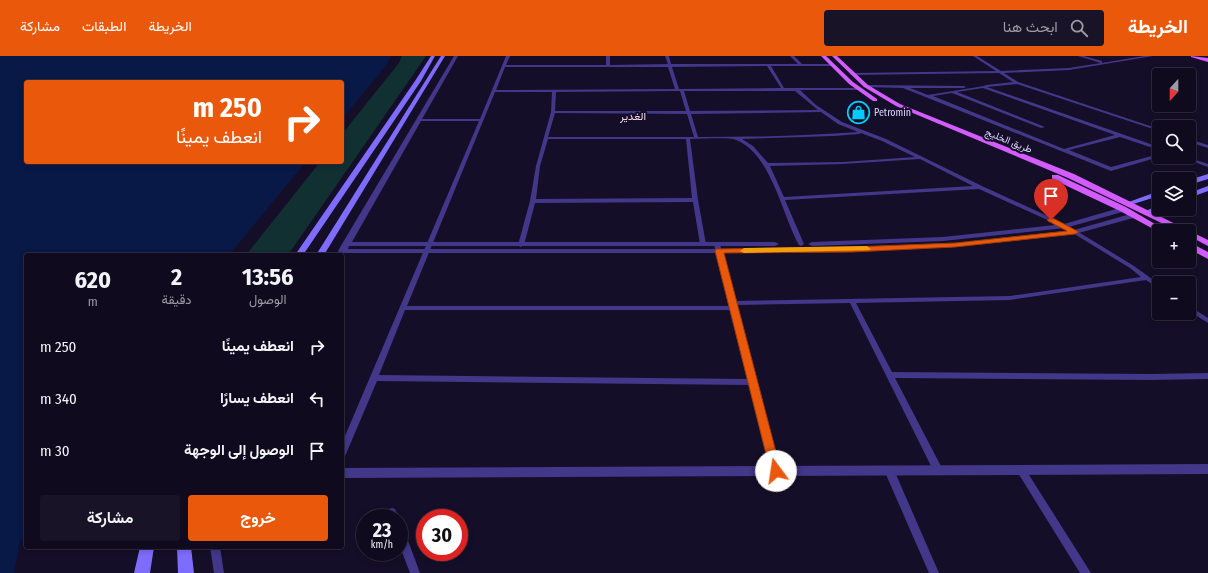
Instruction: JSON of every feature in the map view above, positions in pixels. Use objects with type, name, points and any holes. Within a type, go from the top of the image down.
[{"type":"main road","points":[[300,253],[418,81],[433,56]]},
{"type":"main road","points":[[321,253],[443,56]]},
{"type":"main road","name":"طريق الخليج","points":[[823,56],[858,89],[898,112],[1061,179],[1152,225]]},
{"type":"main road","name":"طريق الخليج","points":[[834,56],[866,86],[913,112],[1071,176],[1171,224]]},
{"type":"main road","points":[[1193,56],[1208,59]]},
{"type":"main road","points":[[1199,56],[1208,59]]},
{"type":"main road","points":[[1196,180],[1208,176]]},
{"type":"main road","points":[[1196,193],[1208,188]]},
{"type":"main road","points":[[1130,204],[1152,196]]},
{"type":"main road","points":[[1148,212],[1152,211]]},
{"type":"main road","points":[[1196,236],[1207,241]]},
{"type":"main road","points":[[1196,250],[1208,256]]},
{"type":"main road","points":[[142,573],[147,549]]},
{"type":"main road","points":[[184,549],[186,573]]},
{"type":"street","points":[[343,250],[456,56]]},
{"type":"street","points":[[344,449],[508,56]]},
{"type":"street","points":[[608,56],[608,66]]},
{"type":"street","points":[[667,56],[676,90]]},
{"type":"street","points":[[792,56],[801,65]]},
{"type":"street","points":[[976,56],[982,56]]},
{"type":"street","points":[[976,56],[1017,84],[1152,128]]},
{"type":"street","points":[[1080,56],[1104,63]]},
{"type":"street","points":[[852,74],[998,72],[1068,69],[1151,56]]},
{"type":"street","points":[[768,65],[783,90]]},
{"type":"street","points":[[503,66],[832,65]]},
{"type":"street","points":[[928,96],[982,87],[1017,84]]},
{"type":"street","points":[[866,86],[982,87],[1152,146]]},
{"type":"street","points":[[903,86],[1111,169],[1152,157]]},
{"type":"street","points":[[796,89],[840,124],[884,140],[980,187],[1065,226],[1152,281]]},
{"type":"street","points":[[493,91],[858,89]]},
{"type":"street","points":[[682,90],[696,137]]},
{"type":"street","points":[[521,245],[533,201],[538,166],[553,112],[554,91]]},
{"type":"street","points":[[952,92],[1044,127]]},
{"type":"street","points":[[553,112],[823,112]]},
{"type":"street","points":[[1124,116],[1152,125]]},
{"type":"street","points":[[419,120],[481,120]]},
{"type":"street","points":[[546,138],[737,138],[834,135],[862,132]]},
{"type":"street","points":[[1065,150],[1121,135]]},
{"type":"street","points":[[688,138],[694,200],[703,244]]},
{"type":"street","points":[[737,138],[751,147],[768,165],[801,244]]},
{"type":"street","points":[[1196,139],[1208,142]]},
{"type":"street","points":[[1196,143],[1208,147]]},
{"type":"street","points":[[768,165],[843,163],[920,158]]},
{"type":"street","points":[[1196,162],[1208,166]]},
{"type":"street","points":[[782,198],[980,187]]},
{"type":"street","points":[[533,201],[694,200]]},
{"type":"street","points":[[343,250],[521,245],[703,244],[718,247],[943,239],[1065,226],[1123,209]]},
{"type":"street","points":[[428,248],[718,247],[852,249],[955,245],[1075,232],[1134,215]]},
{"type":"street","points":[[718,247],[776,471]]},
{"type":"street","points":[[403,308],[733,306],[852,301],[1010,298],[1148,278]]},
{"type":"street","points":[[852,301],[938,470]]},
{"type":"street","points":[[1196,313],[1208,321]]},
{"type":"street","points":[[889,375],[1208,376]]},
{"type":"street","points":[[374,378],[753,382]]},
{"type":"street","points":[[344,473],[1208,469]]},
{"type":"street","points":[[889,470],[934,573]]},
{"type":"street","points":[[1021,470],[1086,573]]},
{"type":"street","points":[[215,549],[219,573]]},
{"type":"street","points":[[408,554],[415,573]]},
{"type":"green space","points":[[402,56],[426,56],[289,253],[248,253],[318,164],[344,164],[344,132],[399,63]]},
{"type":"water","points":[[0,56],[391,56],[385,67],[344,117],[344,80],[24,80],[24,164],[304,164],[231,253],[24,253],[24,535],[19,546],[14,573],[0,573]]},
{"type":"slow traffic","points":[[744,251],[867,249]]},
{"type":"place","name":"Petromin","points":[[858,112]]},
{"type":"district","name":"الغدير","points":[[633,116]]},
{"type":"route","points":[[776,471],[719,251],[852,249],[955,245],[1075,232],[1051,220]]}]
